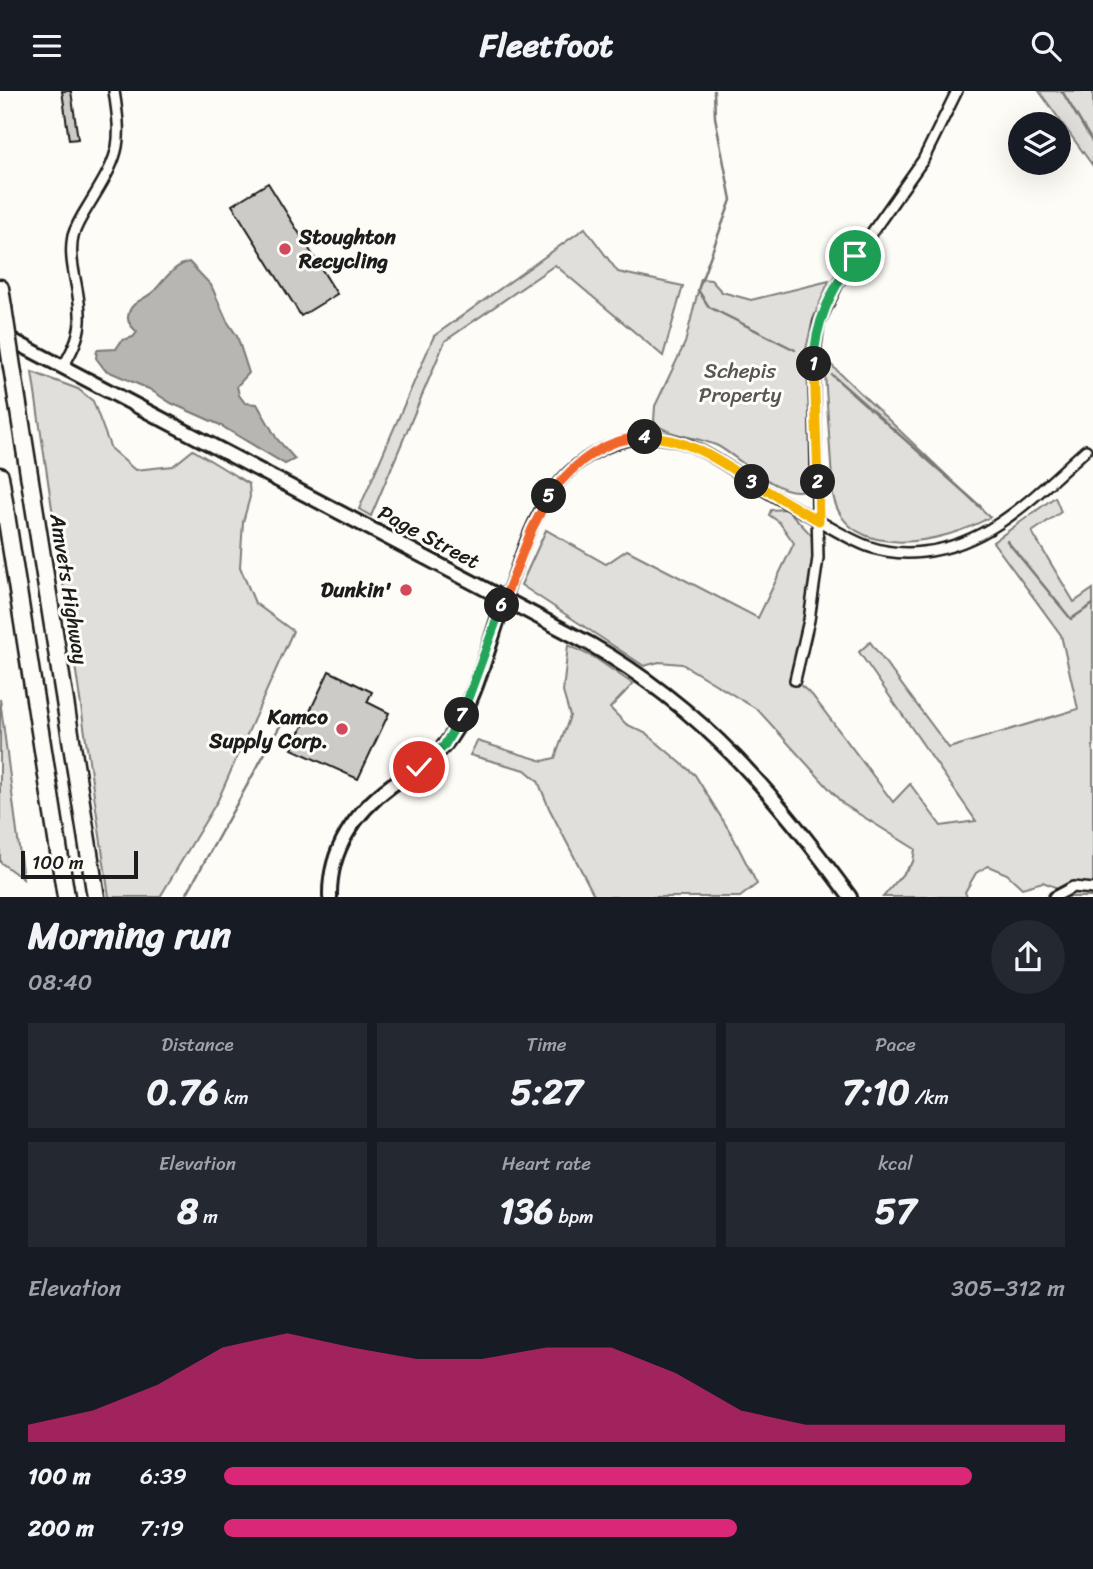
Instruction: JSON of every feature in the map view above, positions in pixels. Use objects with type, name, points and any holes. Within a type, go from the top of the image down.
[{"type":"highway","name":"Amvets Highway","points":[[0,288],[96,897]]},
{"type":"highway","points":[[0,477],[66,897]]},
{"type":"main road","name":"Page Street","points":[[0,334],[604,652],[648,681],[700,722],[743,763],[779,803],[850,897]]},
{"type":"main road","points":[[330,897],[337,852],[355,819],[380,794],[436,754],[454,732],[505,599]]},
{"type":"street","points":[[63,367],[75,342],[80,322],[72,253],[74,233],[117,154],[119,131],[114,91]]},
{"type":"street","points":[[795,680],[814,594],[819,521],[814,360],[821,317],[842,275],[923,160],[957,91]]},
{"type":"street","points":[[505,599],[532,529],[549,495],[584,459],[620,442],[656,437],[693,447],[861,545],[879,550],[912,553],[946,548],[973,539],[994,527],[1086,450]]},
{"type":"street","points":[[1055,897],[1073,887],[1093,889]]},
{"type":"green space","points":[[1039,91],[1093,91],[1093,166],[1071,135],[1071,112],[1054,112]]},
{"type":"green space","name":"Schepis Property","points":[[585,228],[618,272],[683,286],[663,356],[555,265],[445,341],[371,516],[359,509],[434,336]]},
{"type":"green space","name":"Schepis Property","points":[[701,279],[711,280],[722,292],[751,300],[829,281],[813,319],[806,349],[812,475],[810,483],[803,490],[783,488],[718,446],[665,430],[654,421],[655,406],[685,343]]},
{"type":"green space","name":"Schepis Property","points":[[824,358],[990,517],[949,534],[900,542],[877,539],[857,531],[842,517],[833,495]]},
{"type":"green space","points":[[32,372],[78,389],[93,401],[111,449],[135,470],[173,466],[193,450],[249,484],[250,497],[243,522],[240,567],[255,603],[293,631],[218,800],[160,897],[109,897]]},
{"type":"green space","points":[[1055,497],[1061,512],[1032,532],[1074,602],[1093,589],[1093,897],[1060,897],[1055,887],[1043,882],[1022,888],[1007,874],[988,866],[976,873],[965,892],[967,897],[883,897],[913,862],[915,849],[843,804],[758,710],[682,664],[659,662],[644,666],[521,585],[546,530],[606,564],[627,550],[758,618],[794,543],[779,522],[769,515],[771,510],[787,509],[815,539],[799,684],[812,695],[893,802],[910,784],[941,826],[976,821],[859,652],[870,642],[949,748],[1078,709],[1061,635],[993,542]]},
{"type":"green space","points":[[568,645],[595,658],[633,684],[610,708],[626,724],[647,734],[695,775],[732,835],[757,884],[740,897],[595,897],[538,781],[525,770],[470,755],[477,741],[543,761],[555,758],[570,716],[563,692]]},
{"type":"green space","points":[[0,699],[23,879],[0,862]]},
{"type":"shaded area","points":[[189,262],[211,285],[237,336],[249,373],[237,386],[239,395],[245,403],[257,404],[277,439],[295,459],[285,464],[218,424],[105,370],[96,358],[97,350],[116,349],[122,340],[133,337],[137,332],[128,319],[131,307],[151,293],[174,270]]},
{"type":"building","points":[[62,91],[71,91],[78,139],[69,140]]},
{"type":"building","name":"Stoughton Recycling","points":[[268,183],[337,294],[301,316],[232,205]]},
{"type":"building","name":"Kamco Supply Corp.","points":[[329,671],[372,692],[367,702],[389,713],[358,779],[292,749]]},
{"type":"waterway","points":[[714,91],[715,117],[731,200],[698,290],[709,307],[795,350]]},
{"type":"waterway","points":[[1062,91],[1093,143]]},
{"type":"waterway","points":[[832,375],[981,507]]},
{"type":"waterway","points":[[1007,541],[1071,619],[1093,604]]},
{"type":"waterway","points":[[185,897],[285,717]]},
{"type":"place","name":"Stoughton Recycling","points":[[285,249]]},
{"type":"place","name":"Dunkin'","points":[[406,590]]},
{"type":"place","name":"Kamco Supply Corp.","points":[[342,729]]},
{"type":"route","points":[[419,767],[444,746],[461,720],[532,529],[549,495],[584,459],[598,450],[638,438],[656,437],[680,442],[700,450],[819,521],[814,348],[819,323],[827,303],[855,256]]}]
